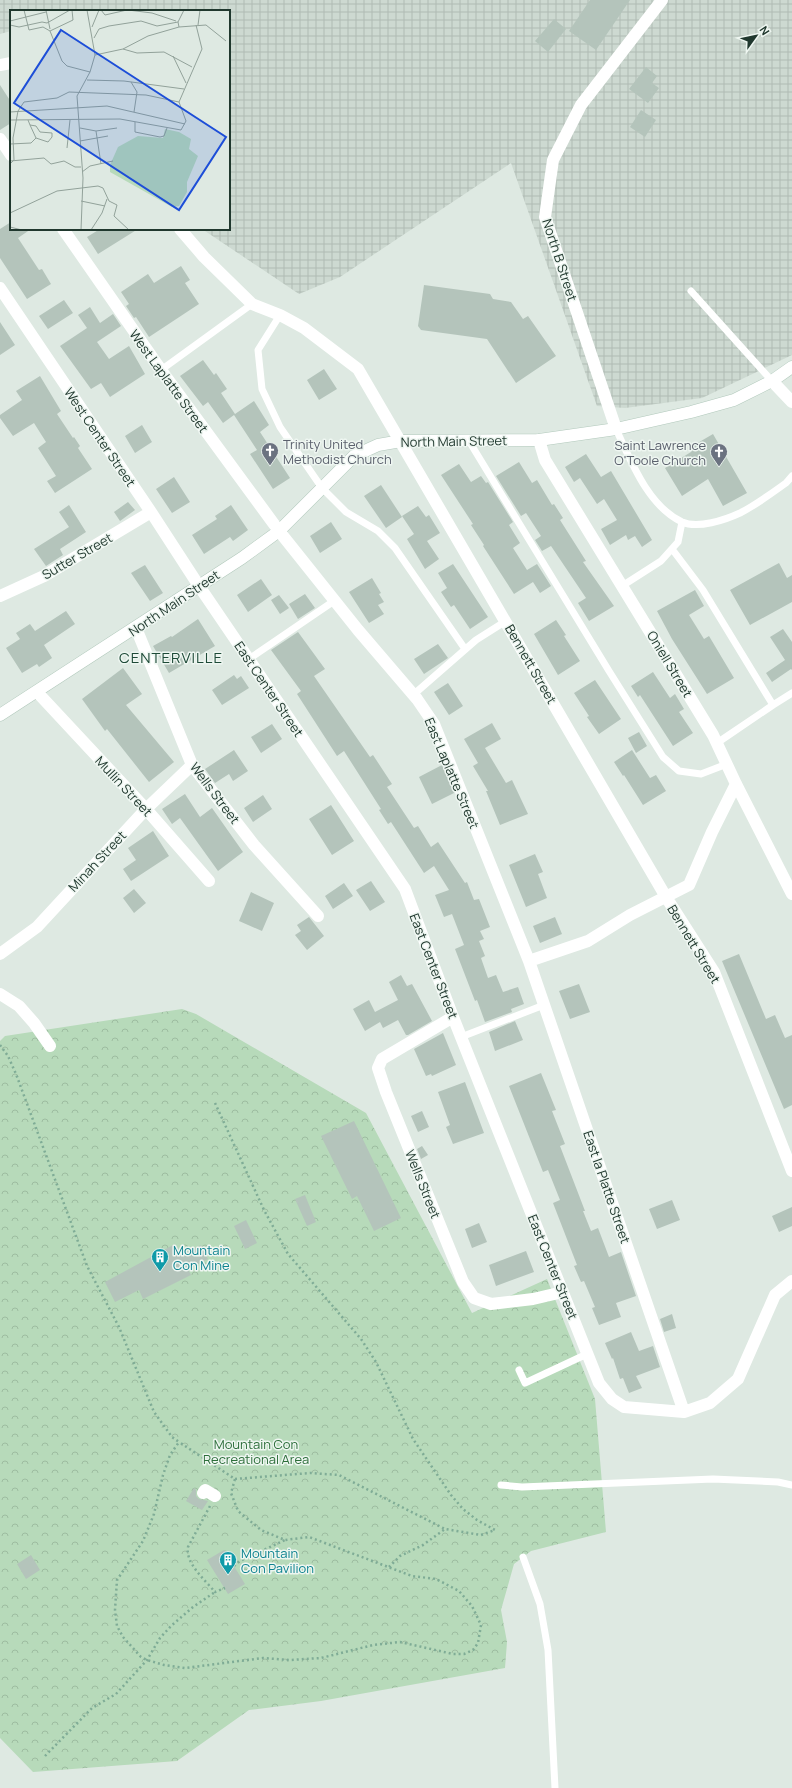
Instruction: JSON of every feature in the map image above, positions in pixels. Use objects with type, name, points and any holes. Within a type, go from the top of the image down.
[{"type":"street","name":"North B Street","points":[[616,429],[545,217],[553,160],[581,105],[662,0]]},
{"type":"street","points":[[0,65],[10,62]]},
{"type":"street","points":[[0,139],[10,154]]},
{"type":"street","name":"West Laplatte Street","points":[[63,230],[161,370],[279,531]]},
{"type":"street","name":"Bennett Street","points":[[181,230],[204,257],[252,304],[280,315],[304,328],[358,369],[666,897],[714,972],[792,1170]]},
{"type":"street","name":"West Center Street","points":[[0,288],[199,586]]},
{"type":"street","name":"North Main Street","points":[[0,715],[136,628],[279,531],[354,456],[378,445],[401,441],[539,440],[616,429],[691,412],[734,400],[772,381],[792,367]]},
{"type":"street","points":[[772,381],[792,402]]},
{"type":"street","name":"Oniell Street","points":[[539,440],[546,460],[717,743],[736,784],[792,894]]},
{"type":"street","name":"Sutter Street","points":[[0,596],[44,576],[151,512]]},
{"type":"street","name":"East Laplatte Street","points":[[279,531],[334,601],[413,695],[434,724],[529,961]]},
{"type":"street","name":"East Center Street","points":[[199,586],[405,889],[461,1037],[598,1382],[612,1399],[624,1407],[684,1412]]},
{"type":"street","name":"Wells Street","points":[[136,628],[192,765],[254,845],[318,916]]},
{"type":"street","name":"Mullin Street","points":[[37,692],[146,808],[208,882]]},
{"type":"street","name":"Minah Street","points":[[0,954],[37,927],[146,808],[192,765]]},
{"type":"street","points":[[529,961],[588,941],[630,915],[689,885],[712,832],[736,784]]},
{"type":"street","name":"East la Platte Street","points":[[529,961],[684,1412]]},
{"type":"street","points":[[0,994],[19,1006],[34,1022],[50,1046]]},
{"type":"street","name":"Wells Street","points":[[453,1016],[382,1060],[378,1068],[386,1092],[462,1282],[474,1298],[491,1304],[533,1299],[563,1292]]},
{"type":"street","points":[[684,1412],[710,1403],[738,1379],[776,1295],[792,1281]]},
{"type":"street","points":[[203,1494],[205,1490],[216,1496]]},
{"type":"lane","points":[[691,291],[772,381]]},
{"type":"lane","points":[[161,370],[252,304]]},
{"type":"lane","points":[[280,315],[258,350],[262,389],[280,427],[322,488],[346,512],[378,531],[395,548],[465,649]]},
{"type":"lane","points":[[616,429],[640,480],[661,506],[682,522],[708,524],[741,513],[786,483],[792,476]]},
{"type":"lane","points":[[469,441],[662,757],[679,771],[701,774],[727,764]]},
{"type":"lane","points":[[622,586],[661,560],[678,542],[682,522]]},
{"type":"lane","points":[[672,548],[703,590],[773,706]]},
{"type":"lane","points":[[249,659],[334,601]]},
{"type":"lane","points":[[413,695],[476,640],[506,621]]},
{"type":"lane","points":[[717,743],[792,693]]},
{"type":"lane","points":[[461,1037],[544,1005]]},
{"type":"lane","points":[[519,1370],[525,1383],[587,1354]]},
{"type":"lane","points":[[501,1485],[522,1487],[713,1479],[778,1482],[792,1485]]},
{"type":"lane","points":[[523,1557],[540,1604],[548,1650],[556,1788]]},
{"type":"path","points":[[0,1045],[8,1056],[16,1074],[87,1266],[119,1327],[154,1412],[172,1437],[235,1479],[310,1473],[339,1475],[445,1529],[481,1535],[495,1530],[477,1520],[463,1509],[451,1495],[413,1439],[388,1385],[368,1350],[288,1254],[264,1210],[215,1103]]},
{"type":"path","points":[[179,1442],[170,1455],[163,1475],[154,1514],[142,1541],[118,1580],[114,1610],[117,1626],[136,1652],[147,1660],[185,1668],[263,1658],[290,1660],[321,1658],[373,1645],[400,1642],[453,1654],[464,1654],[473,1650],[478,1643],[481,1625],[472,1606],[459,1590],[436,1579],[412,1576],[308,1537],[285,1540],[234,1566]]},
{"type":"path","points":[[235,1479],[231,1493],[238,1511],[261,1530],[285,1540]]},
{"type":"path","points":[[215,1592],[190,1561],[187,1553],[188,1546],[216,1496],[231,1493]]},
{"type":"path","points":[[389,1567],[400,1556],[423,1545],[445,1529]]},
{"type":"path","points":[[45,1756],[92,1708],[116,1694],[147,1660],[160,1638],[171,1626],[194,1607],[215,1592],[224,1588]]},
{"type":"shaded area","points":[[0,0],[792,0],[792,355],[702,398],[625,408],[597,406],[511,163],[340,277],[299,294],[203,230],[230,230],[230,10],[10,10],[10,31],[0,34]]},
{"type":"green space","name":"Mountain Con Recreational Area","points":[[182,1009],[196,1014],[366,1113],[472,1313],[547,1279],[595,1399],[606,1532],[531,1551],[514,1564],[501,1610],[507,1642],[505,1668],[321,1701],[249,1710],[177,1761],[33,1772],[0,1738],[0,1041],[5,1036]]},
{"type":"building","points":[[590,0],[630,0],[596,50],[569,31]]},
{"type":"building","points":[[554,19],[566,29],[548,52],[535,41]]},
{"type":"building","points":[[646,67],[657,76],[652,83],[659,88],[648,103],[629,89]]},
{"type":"building","points":[[0,85],[10,100],[10,124],[0,130]]},
{"type":"building","points":[[641,110],[656,120],[645,137],[630,127]]},
{"type":"building","points":[[10,223],[10,230],[30,230],[18,238],[39,270],[42,269],[51,284],[27,299],[0,258],[0,229]]},
{"type":"building","points":[[98,230],[136,230],[98,254],[87,237]]},
{"type":"building","points":[[181,266],[190,280],[185,283],[199,304],[149,337],[136,317],[134,318],[126,306],[129,304],[121,292],[148,274],[154,283]]},
{"type":"building","points":[[424,285],[490,294],[493,299],[511,302],[523,319],[528,316],[556,356],[516,383],[487,339],[421,330],[418,326]]},
{"type":"building","points":[[64,300],[73,313],[48,329],[39,316]]},
{"type":"building","points":[[90,307],[100,323],[113,314],[121,326],[97,342],[109,359],[129,346],[145,374],[110,397],[101,383],[91,389],[60,346],[87,328],[78,315]]},
{"type":"building","points":[[0,322],[15,345],[0,355]]},
{"type":"building","points":[[203,360],[214,375],[216,373],[227,389],[221,393],[235,414],[254,401],[269,425],[260,432],[290,478],[273,489],[250,454],[257,450],[234,415],[223,423],[208,402],[203,406],[180,376]]},
{"type":"building","points":[[324,369],[337,389],[319,400],[307,380]]},
{"type":"building","points":[[40,376],[61,411],[57,414],[80,446],[78,448],[92,469],[55,493],[47,481],[56,476],[38,448],[46,442],[34,423],[13,436],[0,418],[0,415],[22,400],[16,391]]},
{"type":"building","points":[[142,425],[152,442],[135,453],[125,436]]},
{"type":"building","points":[[713,434],[747,493],[723,506],[708,479],[682,496],[665,468],[691,452],[689,448]]},
{"type":"building","points":[[586,454],[601,477],[611,471],[652,540],[642,547],[635,536],[628,540],[626,535],[610,545],[601,529],[617,520],[604,499],[597,504],[580,478],[574,482],[565,467]]},
{"type":"building","points":[[519,462],[532,483],[537,480],[552,505],[554,504],[563,518],[560,520],[586,561],[583,562],[614,606],[589,621],[578,603],[586,598],[551,546],[542,551],[535,540],[541,536],[526,513],[521,516],[496,476]]},
{"type":"building","points":[[459,464],[471,482],[481,476],[486,483],[488,482],[513,522],[509,525],[520,543],[513,548],[527,570],[537,564],[551,586],[540,593],[533,582],[514,594],[483,546],[484,545],[471,525],[473,524],[441,475]]},
{"type":"building","points":[[174,477],[190,502],[172,513],[156,489]]},
{"type":"building","points":[[381,485],[402,517],[386,528],[364,496]]},
{"type":"building","points":[[128,502],[135,510],[120,521],[114,512]]},
{"type":"building","points":[[69,505],[86,532],[60,549],[63,555],[46,566],[34,549],[69,527],[59,512]]},
{"type":"building","points":[[231,505],[248,530],[233,541],[230,537],[204,554],[192,535],[217,519],[215,516]]},
{"type":"building","points":[[418,506],[426,517],[429,515],[440,533],[427,541],[439,559],[425,569],[407,539],[414,534],[402,516]]},
{"type":"building","points":[[331,522],[342,539],[320,553],[310,536]]},
{"type":"building","points":[[779,563],[787,578],[792,575],[792,602],[750,625],[730,590]]},
{"type":"building","points":[[453,564],[488,617],[470,629],[454,605],[451,607],[441,592],[447,588],[438,573]]},
{"type":"building","points":[[145,565],[163,593],[150,601],[131,573]]},
{"type":"building","points":[[372,578],[381,593],[379,594],[384,602],[378,605],[384,614],[369,623],[349,592]]},
{"type":"building","points":[[261,579],[272,595],[248,612],[237,595]]},
{"type":"building","points":[[695,590],[704,606],[689,615],[704,639],[709,636],[734,678],[707,694],[672,639],[657,611]]},
{"type":"building","points":[[305,594],[315,608],[298,619],[289,604]]},
{"type":"building","points":[[279,595],[289,608],[280,614],[271,600]]},
{"type":"building","points":[[66,611],[75,624],[44,645],[52,658],[39,667],[37,664],[22,673],[6,648],[20,639],[16,633],[30,624],[35,631]]},
{"type":"building","points":[[198,619],[215,646],[169,673],[153,646],[171,636],[172,637]]},
{"type":"building","points":[[556,620],[580,661],[558,675],[534,634]]},
{"type":"building","points":[[783,629],[792,642],[792,670],[791,669],[772,682],[766,673],[785,660],[770,637]]},
{"type":"building","points":[[298,632],[325,669],[314,676],[370,757],[373,755],[392,784],[387,787],[414,828],[418,826],[431,847],[438,842],[465,883],[467,882],[474,900],[479,899],[490,927],[480,931],[484,939],[479,941],[485,956],[481,958],[488,978],[496,975],[503,992],[518,987],[524,1004],[511,1009],[512,1012],[485,1022],[477,1000],[475,1001],[455,949],[464,945],[452,914],[444,917],[435,895],[449,890],[434,866],[424,873],[391,822],[388,824],[379,810],[381,809],[344,751],[337,756],[297,694],[301,691],[271,650]]},
{"type":"building","points":[[438,644],[448,658],[424,674],[414,659]]},
{"type":"building","points":[[123,668],[142,694],[126,705],[174,762],[149,782],[107,729],[105,731],[82,699]]},
{"type":"building","points":[[653,672],[670,698],[675,694],[684,709],[679,712],[693,733],[673,746],[640,695],[638,697],[631,686]]},
{"type":"building","points":[[234,675],[237,679],[241,676],[249,688],[222,705],[212,690]]},
{"type":"building","points":[[595,680],[621,719],[599,734],[587,717],[589,716],[574,693]]},
{"type":"building","points":[[448,683],[463,706],[449,715],[434,692]]},
{"type":"building","points":[[492,723],[501,739],[485,748],[506,783],[512,780],[528,814],[500,825],[486,791],[488,791],[473,766],[478,763],[464,739]]},
{"type":"building","points":[[272,724],[282,739],[261,753],[251,737]]},
{"type":"building","points":[[639,732],[647,746],[636,753],[628,738]]},
{"type":"building","points":[[234,750],[248,771],[233,781],[229,774],[215,783],[205,769]]},
{"type":"building","points":[[632,750],[650,778],[656,775],[666,791],[643,805],[614,762]]},
{"type":"building","points":[[442,765],[454,793],[432,804],[419,777]]},
{"type":"building","points":[[185,794],[200,817],[212,808],[243,852],[218,871],[180,818],[172,824],[162,809]]},
{"type":"building","points":[[263,795],[272,809],[253,822],[244,808]]},
{"type":"building","points":[[331,805],[354,841],[332,855],[309,819]]},
{"type":"building","points":[[153,831],[169,856],[131,881],[123,869],[136,860],[128,848]]},
{"type":"building","points":[[535,854],[543,872],[538,874],[547,898],[526,907],[509,865]]},
{"type":"building","points":[[371,881],[385,902],[370,911],[356,890]]},
{"type":"building","points":[[344,883],[353,896],[333,909],[325,896]]},
{"type":"building","points":[[134,889],[146,903],[134,913],[123,898]]},
{"type":"building","points":[[251,892],[274,903],[262,931],[239,921]]},
{"type":"building","points":[[309,917],[324,936],[307,950],[295,935],[301,931],[297,925]]},
{"type":"building","points":[[555,917],[562,934],[540,943],[533,926]]},
{"type":"building","points":[[739,954],[766,1019],[775,1015],[785,1038],[792,1035],[792,1105],[784,1109],[722,961]]},
{"type":"building","points":[[401,975],[407,986],[412,984],[432,1021],[408,1035],[406,1035],[398,1020],[383,1028],[380,1022],[365,1031],[353,1009],[369,1000],[375,1012],[398,1000],[389,982]]},
{"type":"building","points":[[579,984],[590,1012],[570,1019],[559,991]]},
{"type":"building","points":[[515,1021],[523,1040],[495,1051],[489,1032]]},
{"type":"building","points":[[443,1033],[456,1065],[432,1076],[431,1074],[426,1076],[414,1049]]},
{"type":"building","points":[[541,1073],[556,1110],[552,1111],[565,1144],[560,1146],[585,1211],[583,1211],[591,1231],[598,1228],[609,1257],[621,1252],[636,1296],[616,1303],[621,1317],[599,1325],[592,1308],[595,1307],[584,1281],[581,1282],[574,1266],[577,1265],[553,1203],[560,1200],[548,1170],[543,1172],[509,1086]]},
{"type":"building","points":[[465,1082],[484,1133],[453,1144],[446,1127],[450,1125],[438,1092]]},
{"type":"building","points":[[422,1111],[429,1127],[418,1132],[411,1116]]},
{"type":"building","points":[[354,1121],[401,1218],[374,1231],[357,1196],[352,1199],[321,1136]]},
{"type":"building","points":[[422,1146],[428,1155],[421,1159],[417,1149]]},
{"type":"building","points":[[305,1195],[316,1222],[307,1226],[295,1199]]},
{"type":"building","points":[[672,1200],[680,1220],[657,1229],[649,1209]]},
{"type":"building","points":[[792,1207],[792,1226],[779,1232],[772,1216]]},
{"type":"building","points":[[246,1220],[257,1243],[245,1249],[234,1226]]},
{"type":"building","points":[[479,1223],[487,1242],[472,1248],[465,1229]]},
{"type":"building","name":"Mountain Con Mine","points":[[175,1244],[181,1255],[201,1245],[208,1259],[188,1269],[191,1275],[143,1299],[139,1290],[115,1302],[105,1282]]},
{"type":"building","points":[[526,1251],[534,1272],[496,1286],[489,1265]]},
{"type":"building","points":[[672,1314],[676,1328],[664,1332],[660,1319]]},
{"type":"building","points":[[631,1332],[639,1351],[653,1346],[660,1367],[636,1376],[642,1388],[629,1393],[623,1378],[620,1379],[613,1358],[612,1359],[605,1343]]},
{"type":"building","points":[[194,1488],[196,1490],[196,1496],[199,1499],[208,1501],[202,1510],[186,1501]]},
{"type":"building","name":"Mountain Con Pavilion","points":[[224,1550],[245,1584],[228,1594],[207,1560]]},
{"type":"building","points":[[31,1555],[40,1570],[26,1579],[17,1564]]},
{"type":"place","name":"Trinity United Methodist Church","points":[[270,466]]},
{"type":"place","name":"Saint Lawrence O'Toole Church","points":[[719,467]]},
{"type":"place","name":"Mountain Con Mine","points":[[160,1272]]},
{"type":"place","name":"Mountain Con Pavilion","points":[[228,1575]]},
{"type":"district","name":"CENTERVILLE","points":[[171,658]]}]
